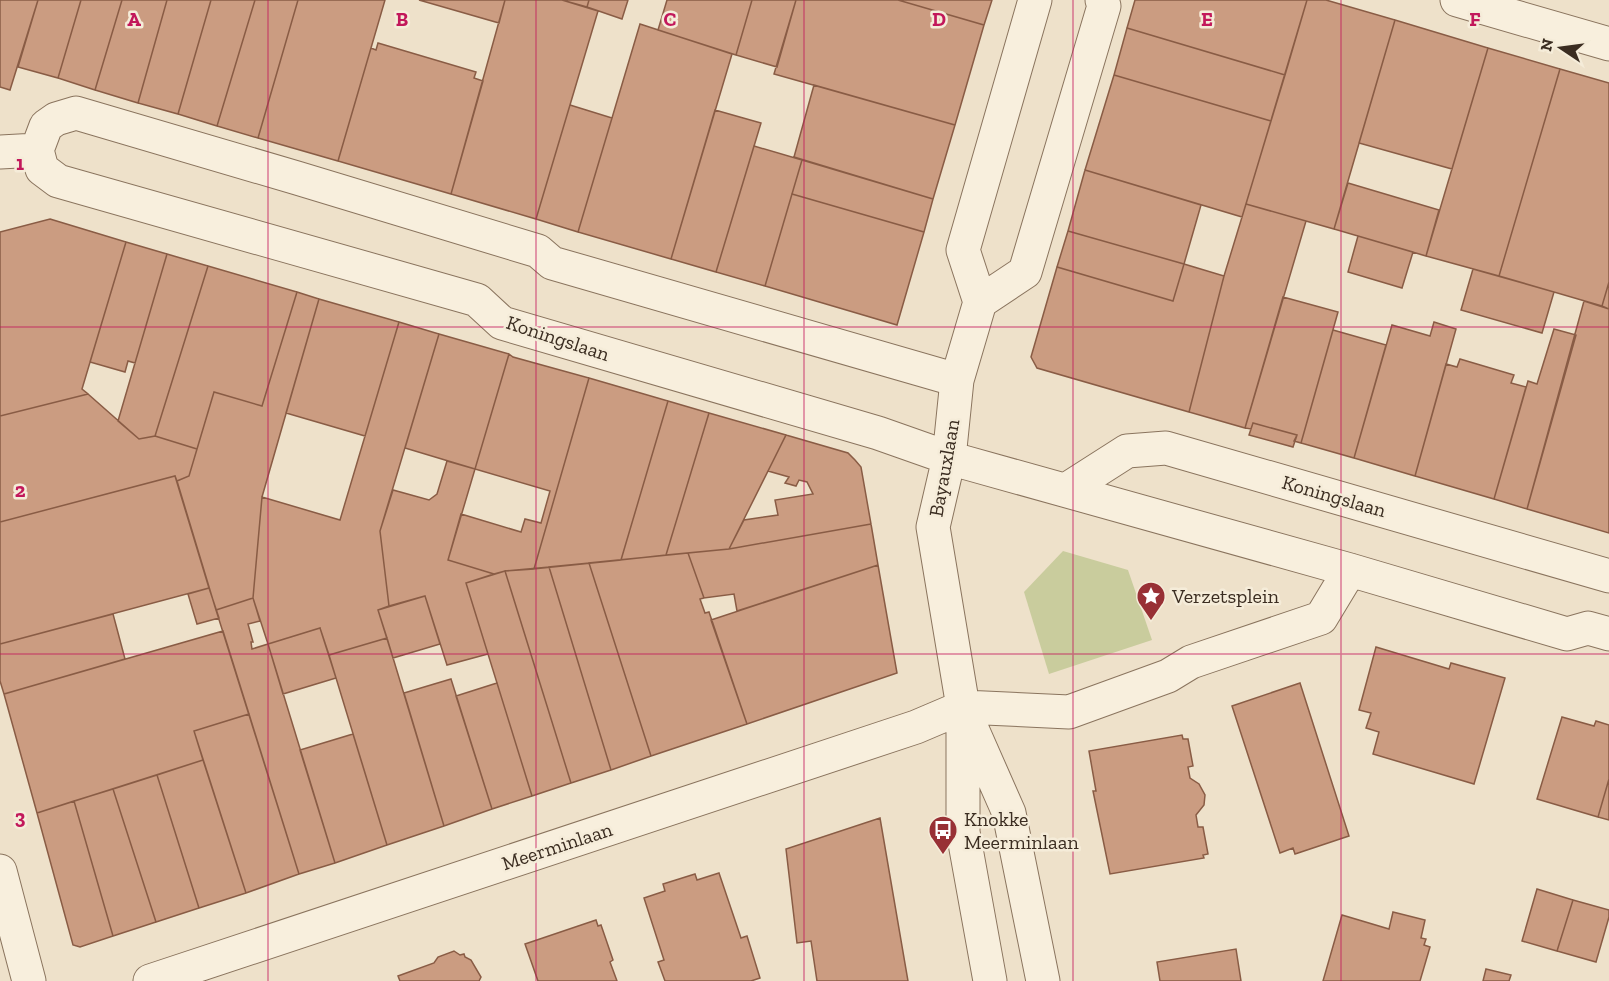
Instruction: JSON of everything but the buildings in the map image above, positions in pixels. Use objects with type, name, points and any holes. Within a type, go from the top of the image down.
[{"type":"street","points":[[1035,0],[963,250],[980,302],[1025,272],[1104,6],[1102,0]]},
{"type":"street","points":[[1457,0],[1609,44]]},
{"type":"street","points":[[0,152],[37,150],[46,126],[56,119],[76,113],[537,251],[552,263],[957,380]]},
{"type":"street","name":"Koningslaan","points":[[37,150],[42,169],[58,181],[477,300],[502,323],[878,433],[949,458],[1350,570],[1567,634],[1588,628],[1609,634]]},
{"type":"street","name":"Bayauxlaan","points":[[980,302],[957,380],[949,458],[933,527],[963,707],[963,832],[990,981]]},
{"type":"street","name":"Koningslaan","points":[[1066,490],[1127,451],[1166,448],[1609,576]]},
{"type":"street","points":[[963,707],[1069,712],[1168,676],[1191,662],[1322,618],[1350,570]]},
{"type":"street","name":"Bayauxlaan","points":[[963,707],[1009,813],[1043,981]]},
{"type":"street","name":"Meerminlaan","points":[[150,981],[916,727],[963,707]]},
{"type":"street","points":[[0,870],[29,981]]},
{"type":"green space","points":[[1063,551],[1128,570],[1152,640],[1049,674],[1024,592]]},
{"type":"place","name":"Verzetsplein","points":[[1151,622]]},
{"type":"place","name":"Knokke Meerminlaan","points":[[943,856]]}]
